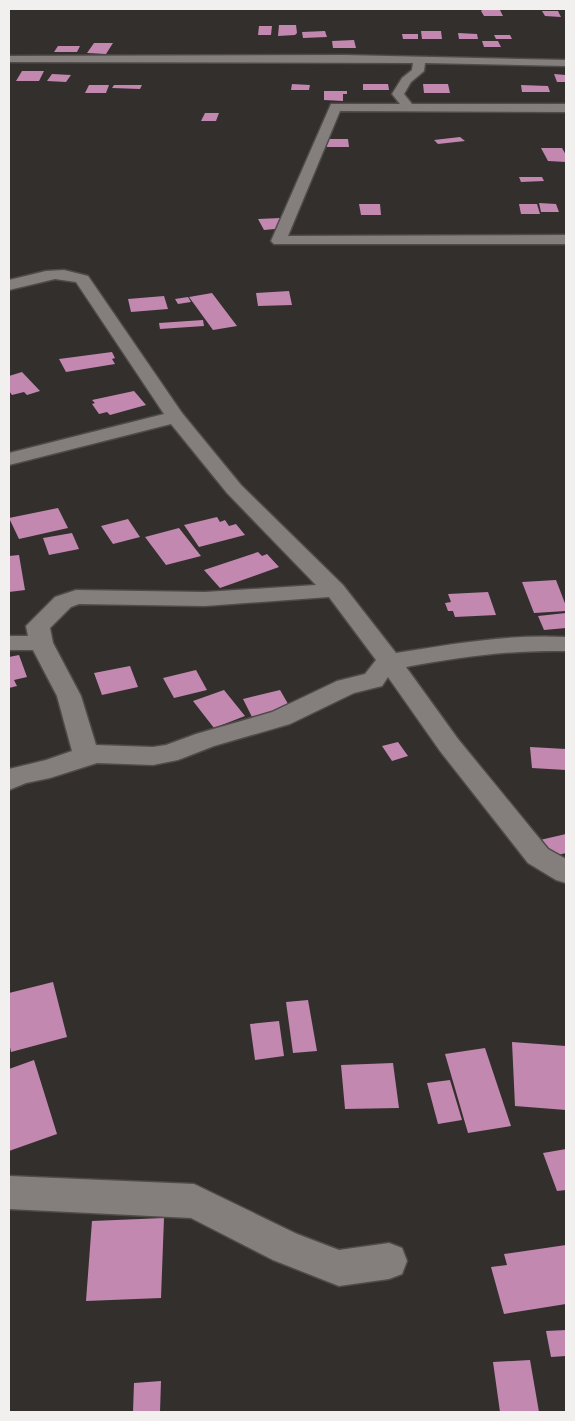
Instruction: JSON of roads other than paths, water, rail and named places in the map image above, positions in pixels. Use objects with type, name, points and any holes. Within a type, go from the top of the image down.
[{"type":"street","points":[[9,59],[344,58],[566,62]]},
{"type":"street","points":[[408,106],[398,94],[406,80],[418,71],[420,63],[417,60]]},
{"type":"street","points":[[566,108],[335,107],[279,241],[566,240]]},
{"type":"street","points":[[9,285],[56,274],[70,274],[82,279],[175,417],[234,489],[335,590],[449,745],[538,856],[566,872]]},
{"type":"street","points":[[9,459],[175,417]]},
{"type":"street","points":[[86,756],[69,696],[41,643],[38,626],[63,602],[76,598],[204,599],[335,590]]},
{"type":"street","points":[[9,643],[41,643]]},
{"type":"street","points":[[9,781],[19,775],[50,769],[97,754],[153,756],[169,754],[205,740],[281,718],[346,687],[373,680],[388,662],[477,647],[566,644]]},
{"type":"street","points":[[9,1192],[194,1201],[286,1248],[339,1268],[388,1261]]}]
